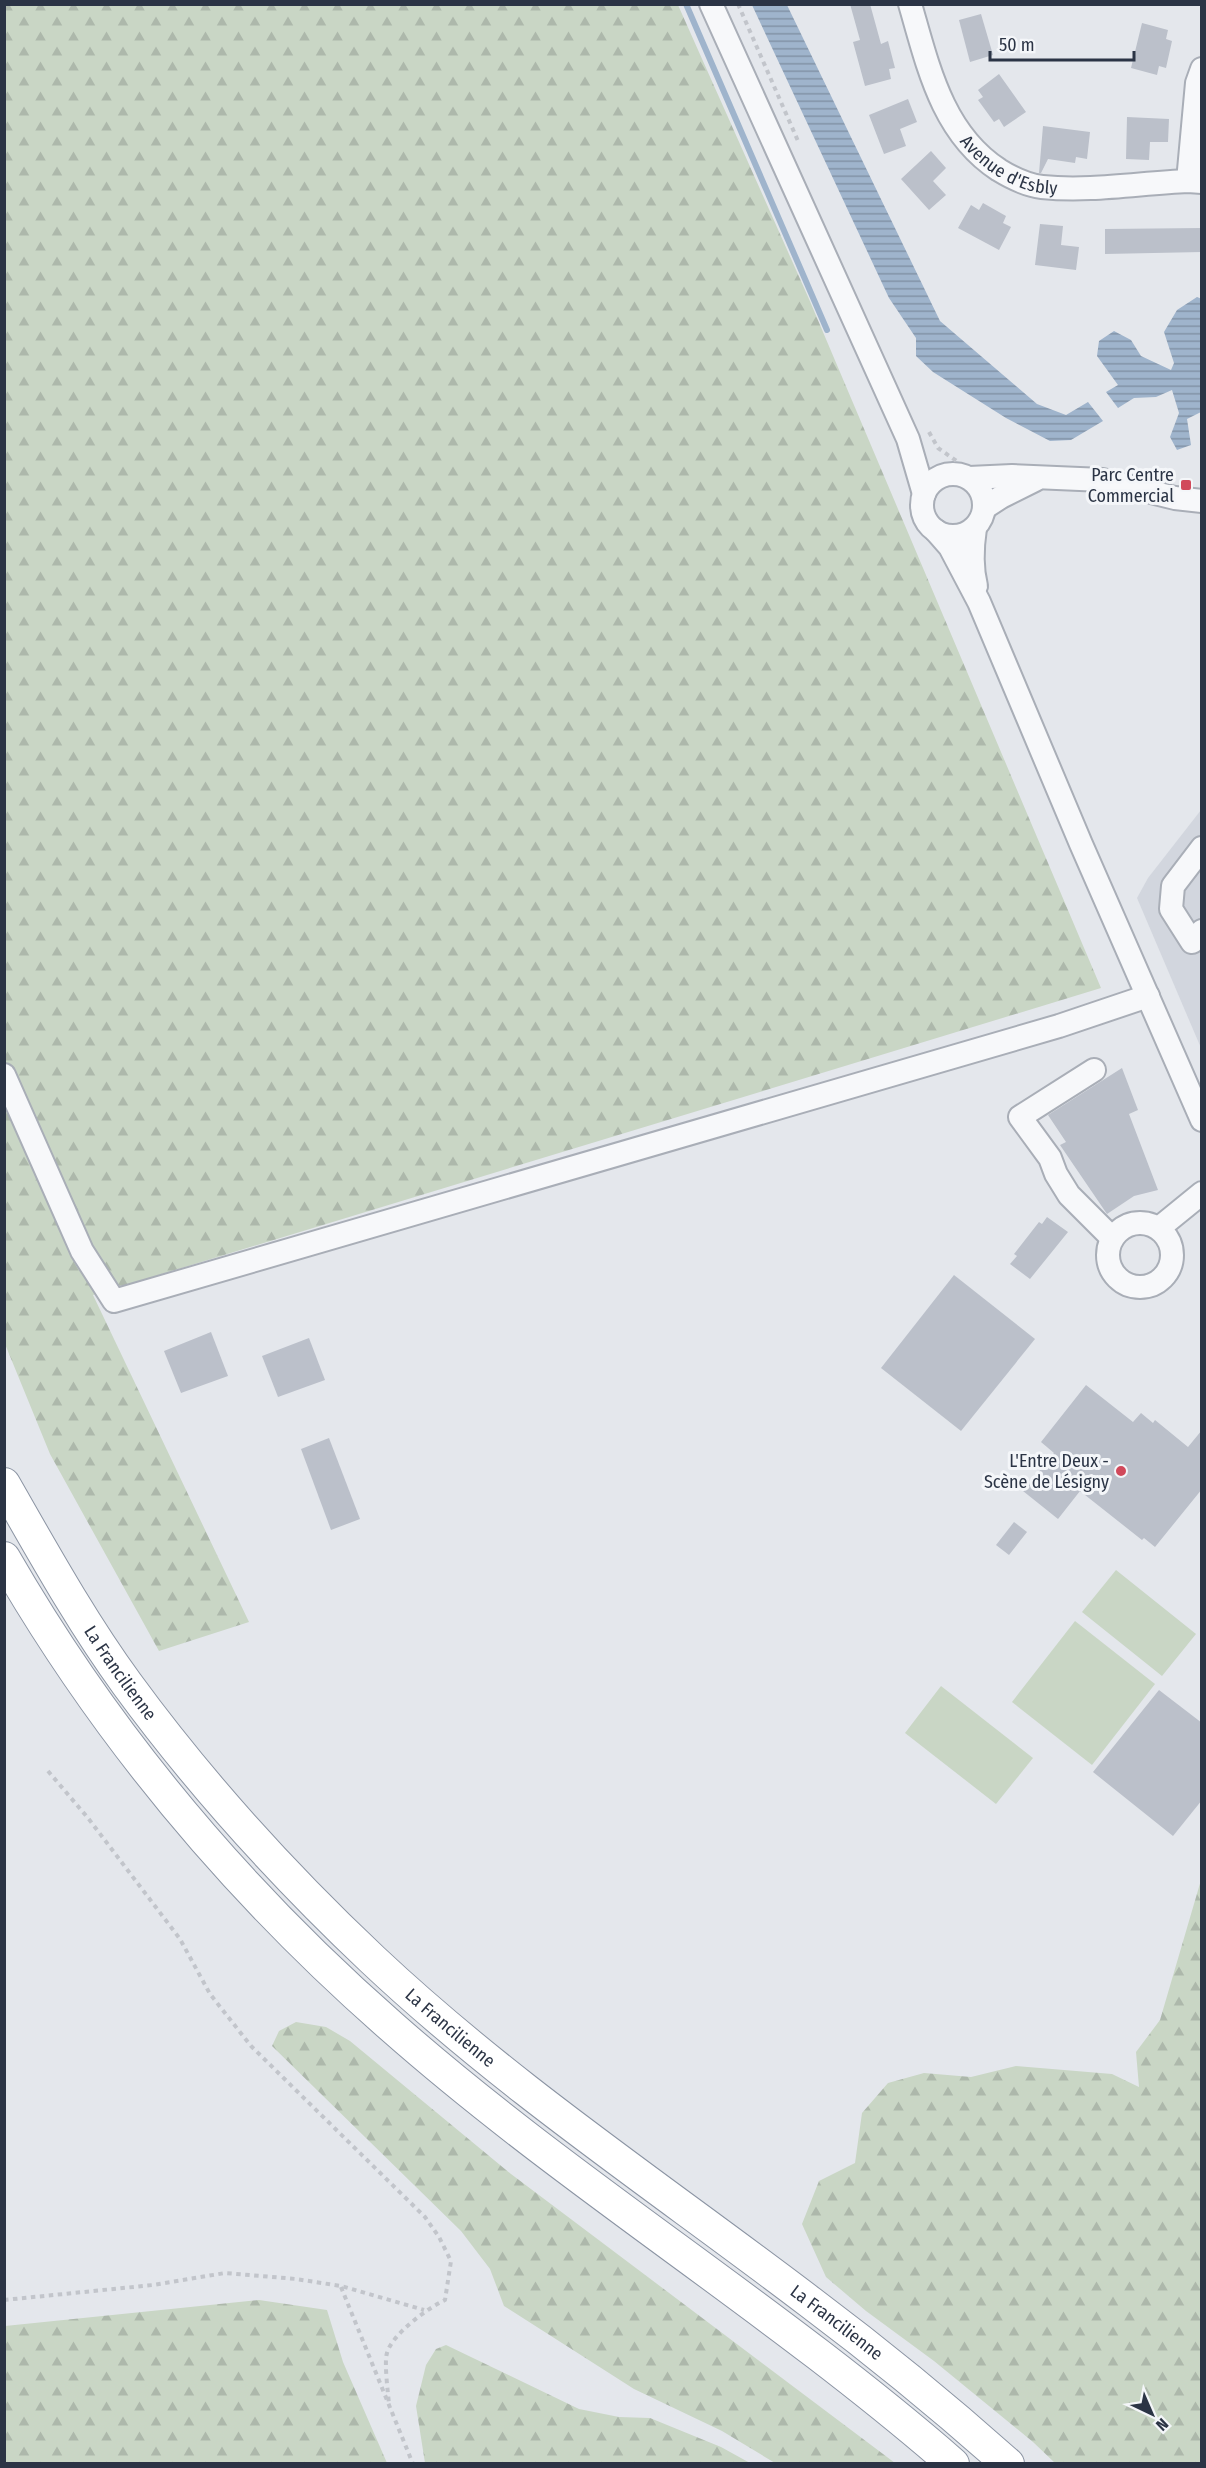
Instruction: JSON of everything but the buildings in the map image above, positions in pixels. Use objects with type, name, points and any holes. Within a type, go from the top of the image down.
[{"type":"highway","name":"La Francilienne","points":[[4,1484],[63,1586],[125,1681],[195,1773],[290,1878],[373,1960],[528,2091],[809,2301],[942,2405],[1008,2463]]},
{"type":"highway","name":"La Francilienne","points":[[4,1558],[32,1606],[95,1700],[166,1793],[212,1849],[262,1903],[346,1986],[494,2111],[788,2332],[920,2434],[953,2463]]},
{"type":"street","points":[[711,4],[908,439],[924,494],[923,514],[928,524],[950,547],[979,602],[1081,844],[1202,1120]]},
{"type":"street","name":"Avenue d'Esbly","points":[[910,4],[932,79],[948,115],[985,160],[1014,179],[1039,187],[1086,188],[1195,181]]},
{"type":"street","points":[[1195,181],[1197,83],[1202,69]]},
{"type":"street","points":[[908,439],[981,491],[980,518],[972,569],[979,602]]},
{"type":"street","points":[[924,494],[934,480],[960,476],[1068,477],[1103,480],[1175,498],[1202,501]]},
{"type":"street","points":[[936,531],[956,537],[1020,486],[1039,478]]},
{"type":"street","points":[[1202,848],[1173,886],[1171,909],[1192,942],[1202,931]]},
{"type":"street","points":[[4,1076],[82,1251],[114,1301],[1059,1026],[1148,996]]},
{"type":"street","points":[[1094,1070],[1020,1117],[1050,1158],[1056,1174],[1069,1195],[1112,1238]]},
{"type":"street","points":[[1159,1228],[1202,1193]]},
{"type":"street","points":[[1138,1222],[1149,1223],[1159,1228],[1171,1245],[1173,1256],[1170,1267],[1156,1283],[1147,1287],[1126,1284],[1111,1269],[1108,1248],[1112,1238],[1119,1230],[1138,1222]]},
{"type":"path","points":[[48,1771],[88,1818],[180,1939],[210,1994],[251,2046],[426,2217],[452,2261],[445,2300],[425,2310],[404,2330],[387,2352],[388,2404]]},
{"type":"path","points":[[4,2300],[153,2285],[225,2273],[296,2279],[341,2286],[425,2310]]},
{"type":"path","points":[[341,2286],[413,2463]]},
{"type":"shaded area","points":[[1201,810],[1201,1048],[1137,898],[1148,878]]},
{"type":"green space","points":[[4,5],[678,5],[809,299],[1101,988],[93,1295],[249,1622],[159,1651],[50,1454],[5,1344]]},
{"type":"green space","points":[[1116,1570],[1196,1634],[1162,1676],[1082,1612]]},
{"type":"green space","points":[[1075,1621],[1155,1684],[1092,1765],[1012,1702]]},
{"type":"green space","points":[[941,1686],[1033,1758],[996,1804],[905,1733]]},
{"type":"green space","points":[[1201,1880],[1201,2463],[1055,2463],[1033,2442],[934,2361],[866,2311],[826,2277],[802,2224],[819,2181],[855,2163],[862,2113],[888,2083],[924,2073],[971,2077],[1016,2066],[1112,2074],[1139,2087],[1136,2052],[1160,2020]]},
{"type":"green space","points":[[296,2022],[326,2027],[350,2041],[511,2174],[895,2463],[775,2463],[722,2431],[634,2389],[504,2306],[490,2269],[461,2231],[272,2046],[279,2031]]},
{"type":"green space","points":[[259,2300],[327,2310],[343,2362],[387,2463],[5,2463],[5,2326]]},
{"type":"green space","points":[[446,2345],[579,2409],[619,2417],[650,2418],[721,2447],[750,2463],[425,2463],[416,2406],[426,2365],[436,2349]]},
{"type":"water","points":[[752,5],[787,5],[940,321],[1037,404],[1066,415],[1088,402],[1103,421],[1071,440],[1050,441],[1006,418],[933,372],[916,356],[916,338],[889,298]]},
{"type":"water","points":[[1197,297],[1202,299],[1201,412],[1187,419],[1191,445],[1177,450],[1170,437],[1179,413],[1172,390],[1156,397],[1134,398],[1118,408],[1106,392],[1118,385],[1097,356],[1099,341],[1114,331],[1131,340],[1141,356],[1171,370],[1174,363],[1164,332],[1177,310]]},
{"type":"waterway","points":[[686,4],[827,330]]},
{"type":"place","name":"Parc Centre Commercial","points":[[1186,485]]},
{"type":"place","name":"L'Entre Deux - Scène de Lésigny","points":[[1121,1471]]}]
